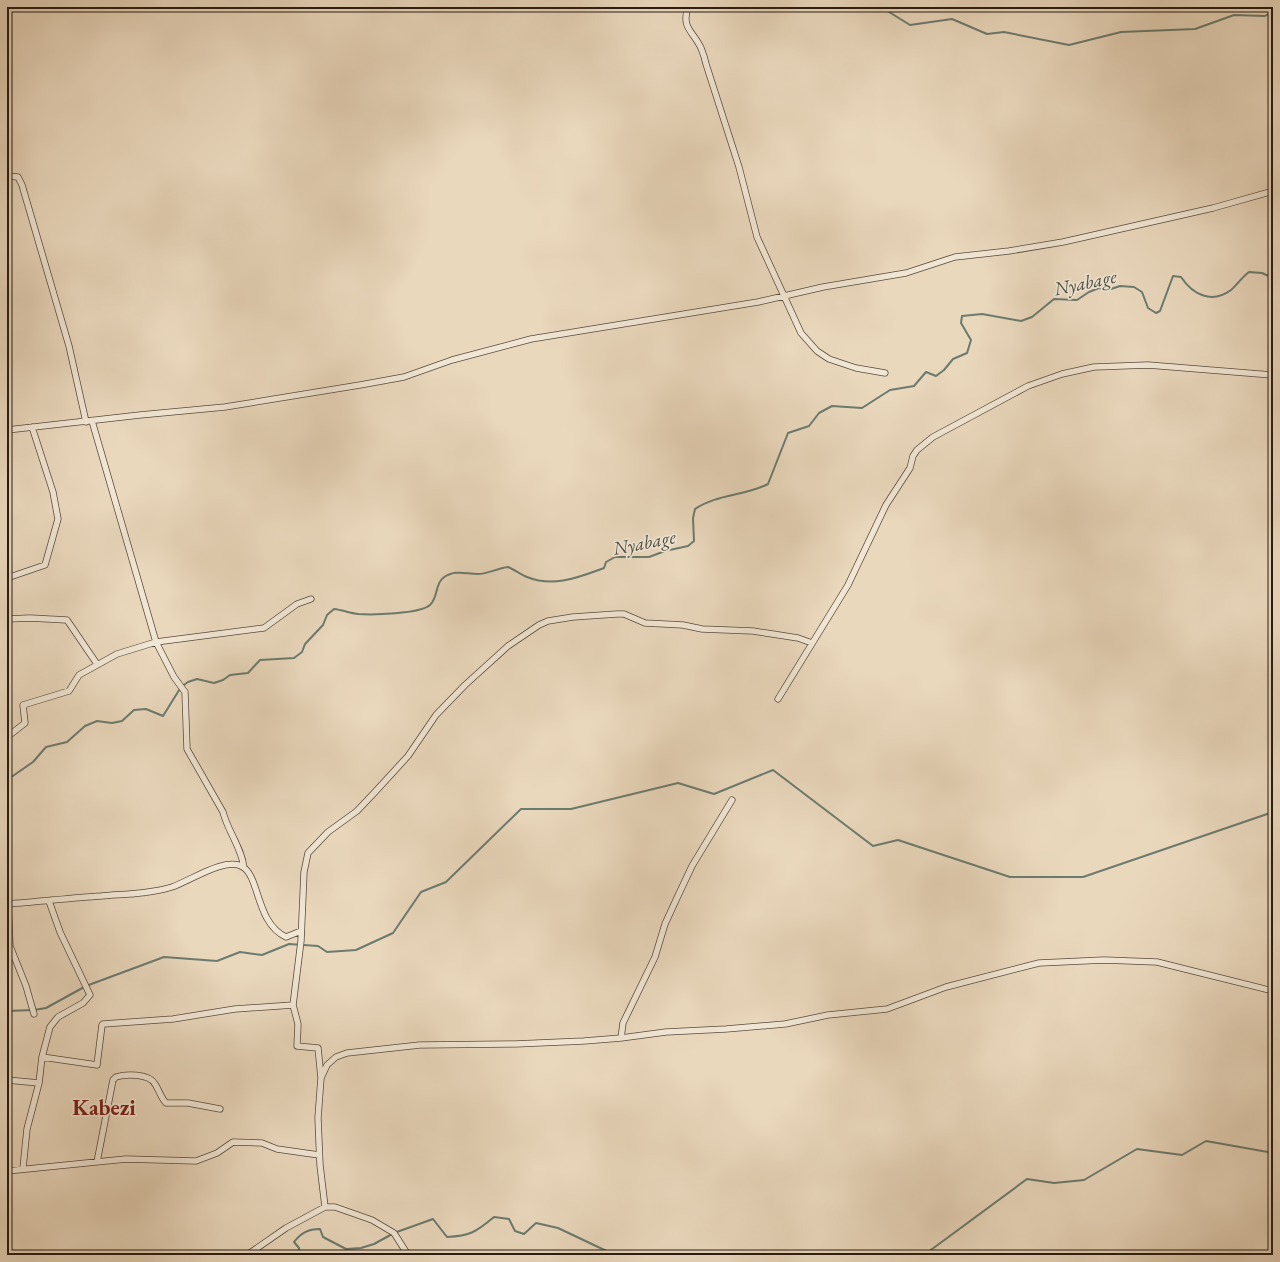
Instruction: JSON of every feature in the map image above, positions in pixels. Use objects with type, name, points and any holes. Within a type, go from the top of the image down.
[{"type":"street","points":[[688,7],[685,18],[686,24],[700,48],[706,64],[739,167],[757,237],[783,297],[801,332],[817,351],[841,364],[885,373]]},
{"type":"street","points":[[7,176],[18,177],[22,185],[69,346],[89,421],[156,642],[174,677],[185,692],[187,750],[223,812],[226,823],[243,858],[244,868],[252,880],[262,908],[277,933],[286,937],[301,931]]},
{"type":"street","points":[[7,430],[140,414],[225,407],[404,377],[452,360],[532,339],[783,297],[859,281],[906,274],[956,257],[1010,251],[1063,242],[1213,208],[1273,191]]},
{"type":"street","points":[[778,699],[848,585],[886,505],[910,468],[913,456],[917,450],[933,437],[1028,386],[1062,374],[1094,367],[1148,365],[1273,375]]},
{"type":"street","points":[[7,578],[45,565],[58,519],[53,492],[32,427]]},
{"type":"street","points":[[7,737],[25,723],[23,705],[69,691],[79,675],[96,664],[118,654],[156,642],[264,628],[297,604],[311,598]]},
{"type":"street","points":[[325,1207],[319,1155],[318,1118],[321,1078],[318,1048],[297,1046],[298,1024],[293,1005],[301,931],[304,872],[308,853],[328,832],[357,810],[375,792],[408,756],[436,715],[465,685],[508,646],[539,625],[573,616],[624,614],[646,623],[683,625],[702,629],[753,631],[798,638],[812,644]]},
{"type":"street","points":[[7,619],[30,618],[67,620],[96,664]]},
{"type":"street","points":[[622,1038],[623,1022],[647,974],[665,924],[676,900],[692,866],[732,800]]},
{"type":"street","points":[[34,1014],[26,986],[10,946],[8,904],[159,891],[187,882],[213,869],[226,865],[232,864],[244,868]]},
{"type":"street","points":[[23,1168],[27,1129],[39,1083],[42,1057],[50,1027],[58,1017],[82,1003],[90,995],[60,932],[49,901]]},
{"type":"street","points":[[321,1078],[327,1066],[336,1057],[347,1053],[391,1047],[420,1045],[514,1044],[622,1038],[666,1032],[785,1024],[828,1016],[888,1009],[946,987],[1040,963],[1104,960],[1157,962],[1273,991]]},
{"type":"street","points":[[42,1057],[96,1065],[98,1061],[102,1025],[106,1023],[173,1019],[235,1009],[293,1005]]},
{"type":"street","points":[[96,1162],[113,1080],[116,1077],[144,1077],[150,1079],[155,1082],[166,1103],[188,1103],[220,1109]]},
{"type":"street","points":[[7,1080],[39,1083]]},
{"type":"street","points":[[7,1172],[23,1168],[126,1159],[196,1161],[217,1153],[233,1142],[246,1141],[262,1143],[277,1149],[319,1155]]},
{"type":"street","points":[[247,1255],[286,1228],[325,1207],[335,1207],[372,1220],[394,1233],[408,1255]]},
{"type":"waterway","points":[[792,7],[808,7]]},
{"type":"waterway","points":[[881,7],[910,25],[952,19],[987,34],[1004,32],[1069,45],[1121,32],[1195,29],[1234,15],[1265,16],[1273,11]]},
{"type":"waterway","name":"Nyabage","points":[[7,780],[33,762],[46,747],[67,742],[85,726],[97,721],[112,723],[122,721],[134,710],[146,709],[163,716],[181,687],[188,682],[197,679],[214,683],[223,680],[230,675],[248,673],[260,660],[294,658],[302,652],[305,644],[323,625],[327,615],[334,609],[355,614],[407,612],[425,608],[430,605],[433,602],[440,581],[447,575],[456,573],[482,574],[508,567],[525,576],[537,580],[547,582],[566,580],[604,568],[606,562],[615,557],[649,557],[665,551],[688,546],[694,541],[693,518],[695,509],[712,500],[750,491],[768,484],[788,433],[809,426],[819,413],[832,406],[862,408],[890,390],[914,386],[926,372],[936,376],[944,370],[953,359],[967,353],[971,340],[961,323],[962,316],[982,314],[1021,321],[1032,317],[1054,299],[1077,300],[1089,292],[1099,288],[1111,289],[1120,286],[1134,287],[1142,292],[1148,308],[1156,313],[1160,311],[1173,276],[1181,277],[1191,289],[1203,296],[1210,297],[1224,294],[1231,290],[1249,272],[1262,273],[1273,278]]},
{"type":"waterway","points":[[7,1011],[46,1008],[86,986],[164,957],[217,961],[240,952],[262,955],[289,944],[318,946],[327,952],[356,950],[393,933],[421,892],[446,882],[521,809],[571,809],[678,783],[714,794],[773,770],[873,846],[898,840],[1010,877],[1083,877],[1273,812]]},
{"type":"waterway","points":[[924,1255],[1027,1179],[1054,1183],[1084,1180],[1137,1149],[1182,1155],[1206,1141],[1273,1153]]},
{"type":"waterway","points":[[299,1255],[299,1248],[294,1242],[299,1236],[312,1230],[320,1229],[323,1237],[346,1249],[361,1248],[374,1244],[394,1233],[433,1219],[447,1237],[462,1236],[472,1232],[494,1217],[509,1219],[515,1231],[524,1234],[536,1223],[558,1228],[615,1255]]},
{"type":"district","name":"Kabezi","points":[[104,1107]]}]
